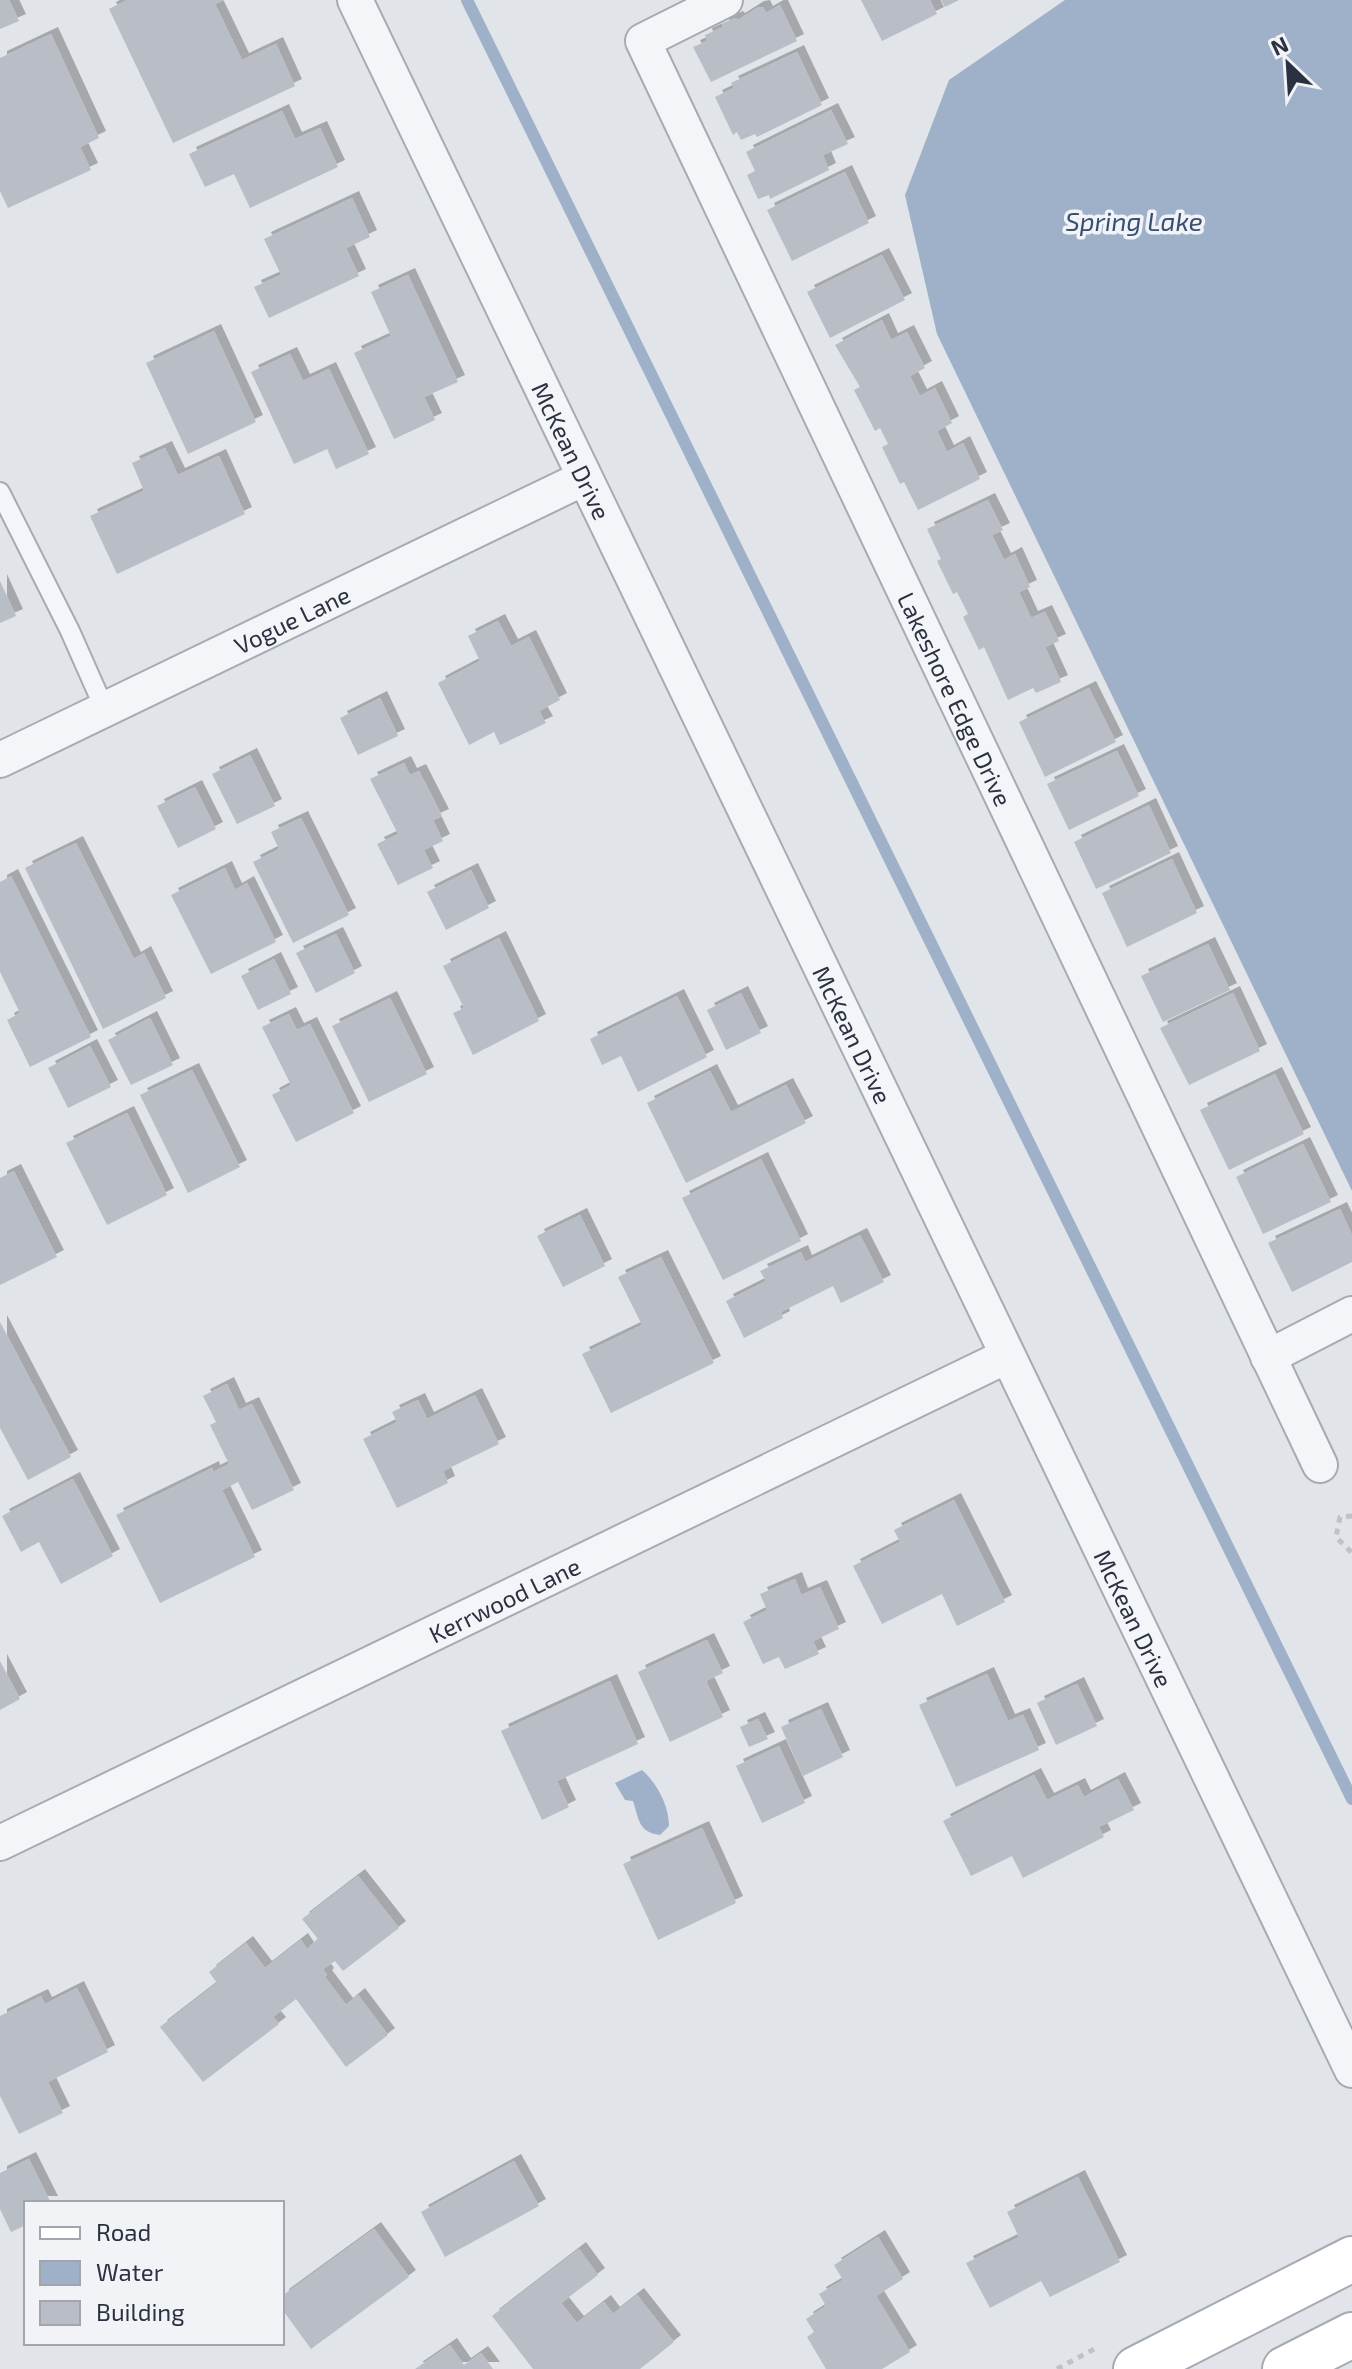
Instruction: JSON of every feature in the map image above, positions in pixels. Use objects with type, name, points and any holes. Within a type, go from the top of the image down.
[{"type":"main road","points":[[1136,2369],[1352,2259]]},
{"type":"main road","points":[[1285,2369],[1352,2335]]},
{"type":"street","name":"McKean Drive","points":[[355,0],[1352,2070]]},
{"type":"street","name":"Lakeshore Edge Drive","points":[[725,0],[643,41],[1320,1465]]},
{"type":"street","name":"Vogue Lane","points":[[0,760],[584,478]]},
{"type":"street","points":[[1268,1357],[1352,1314]]},
{"type":"street","name":"Kerrwood Lane","points":[[0,1843],[1007,1356]]},
{"type":"lane","points":[[0,492],[70,631],[105,710]]},
{"type":"path","points":[[1352,1516],[1340,1517],[1336,1537],[1352,1553]]},
{"type":"water","name":"Spring Lake","points":[[1065,0],[1352,0],[1352,1191],[937,334],[905,195],[949,80]]},
{"type":"water","points":[[642,1770],[657,1788],[667,1811],[669,1826],[660,1835],[643,1828],[633,1801],[625,1800],[615,1783]]},
{"type":"building","points":[[0,0],[9,0],[19,21],[0,29]]},
{"type":"building","points":[[127,0],[224,0],[215,4],[242,60],[276,44],[295,86],[173,143],[109,9]]},
{"type":"building","points":[[861,0],[930,0],[937,14],[882,41]]},
{"type":"building","points":[[941,0],[959,0],[945,7]]},
{"type":"building","points":[[780,5],[797,41],[711,82],[693,47],[707,41],[705,35],[723,27],[722,24],[736,18],[738,20],[757,8],[763,7],[766,13]]},
{"type":"building","points":[[51,34],[99,138],[80,147],[91,170],[8,208],[0,191],[0,58]]},
{"type":"building","points":[[797,52],[822,105],[757,137],[755,134],[741,140],[737,132],[733,135],[715,97],[734,88],[731,83]]},
{"type":"building","points":[[831,110],[848,144],[823,155],[829,170],[770,199],[769,195],[758,199],[747,175],[755,171],[746,152]]},
{"type":"building","points":[[282,111],[295,139],[320,128],[338,167],[250,208],[234,174],[205,187],[189,154]]},
{"type":"building","points":[[845,172],[869,223],[792,261],[767,210]]},
{"type":"building","points":[[352,198],[370,237],[346,248],[359,276],[269,318],[254,287],[281,275],[264,239]]},
{"type":"building","points":[[882,255],[905,300],[830,338],[807,292]]},
{"type":"building","points":[[408,275],[458,382],[424,397],[435,420],[394,439],[354,353],[391,336],[371,292]]},
{"type":"building","points":[[882,320],[891,340],[907,332],[925,368],[910,376],[920,396],[935,388],[952,423],[937,431],[947,452],[963,443],[980,479],[918,510],[904,482],[900,484],[882,447],[888,444],[880,428],[875,431],[854,390],[860,387],[835,345]]},
{"type":"building","points":[[214,331],[256,422],[188,454],[146,363]]},
{"type":"building","points":[[290,354],[303,381],[329,369],[369,454],[336,469],[327,449],[294,464],[251,372]]},
{"type":"building","points":[[165,448],[178,475],[219,456],[245,514],[117,574],[90,516],[144,491],[132,463]]},
{"type":"building","points":[[988,500],[1003,530],[992,535],[1004,560],[1015,554],[1030,587],[1019,592],[1031,618],[1045,612],[1059,641],[1045,647],[1061,682],[1036,693],[1033,688],[1008,700],[984,647],[979,650],[963,617],[968,614],[957,592],[953,594],[937,561],[941,559],[927,529]]},
{"type":"building","points":[[0,581],[16,616],[0,623]]},
{"type":"building","points":[[498,621],[511,646],[529,637],[560,700],[539,711],[546,723],[500,745],[494,732],[469,745],[438,683],[480,661],[468,636]]},
{"type":"building","points":[[1089,688],[1116,742],[1045,777],[1019,722]]},
{"type":"building","points":[[380,698],[398,736],[358,755],[340,718]]},
{"type":"building","points":[[1117,751],[1139,796],[1069,830],[1047,784]]},
{"type":"building","points":[[250,755],[275,806],[237,824],[212,774]]},
{"type":"building","points":[[404,763],[410,775],[419,771],[442,816],[433,820],[443,841],[424,850],[433,868],[398,885],[377,844],[398,834],[370,779]]},
{"type":"building","points":[[195,787],[216,829],[178,848],[157,806]]},
{"type":"building","points":[[1149,805],[1171,853],[1096,889],[1074,842]]},
{"type":"building","points":[[301,818],[349,915],[293,943],[253,862],[279,849],[271,832]]},
{"type":"building","points":[[76,843],[134,959],[144,953],[166,998],[103,1029],[25,868]]},
{"type":"building","points":[[1172,859],[1197,913],[1127,947],[1102,893]]},
{"type":"building","points":[[225,868],[235,890],[247,883],[276,942],[211,974],[171,895]]},
{"type":"building","points":[[471,870],[489,908],[446,930],[427,892]]},
{"type":"building","points":[[11,876],[91,1037],[30,1067],[7,1020],[20,1013],[0,972],[0,882]]},
{"type":"building","points":[[336,934],[355,973],[316,993],[296,953]]},
{"type":"building","points":[[499,938],[539,1021],[473,1055],[453,1013],[464,1008],[443,966]]},
{"type":"building","points":[[1208,944],[1230,990],[1163,1022],[1141,976]]},
{"type":"building","points":[[274,959],[291,994],[258,1010],[241,976]]},
{"type":"building","points":[[741,993],[761,1033],[726,1050],[707,1010]]},
{"type":"building","points":[[1233,993],[1260,1051],[1189,1085],[1160,1028]]},
{"type":"building","points":[[677,996],[707,1057],[638,1092],[621,1056],[602,1065],[590,1039]]},
{"type":"building","points":[[390,998],[427,1074],[369,1102],[332,1026]]},
{"type":"building","points":[[289,1014],[297,1030],[310,1024],[354,1113],[296,1142],[272,1095],[291,1085],[262,1027]]},
{"type":"building","points":[[150,1018],[173,1065],[131,1085],[108,1040]]},
{"type":"building","points":[[90,1046],[111,1087],[68,1108],[48,1068]]},
{"type":"building","points":[[192,1070],[240,1167],[188,1193],[140,1095]]},
{"type":"building","points":[[710,1071],[731,1112],[786,1085],[806,1123],[686,1183],[647,1103]]},
{"type":"building","points":[[1275,1074],[1304,1134],[1229,1170],[1200,1110]]},
{"type":"building","points":[[127,1113],[167,1195],[107,1225],[66,1143]]},
{"type":"building","points":[[1303,1144],[1331,1202],[1263,1234],[1236,1177]]},
{"type":"building","points":[[761,1159],[801,1241],[723,1280],[682,1198]]},
{"type":"building","points":[[14,1171],[57,1257],[0,1285],[0,1178]]},
{"type":"building","points":[[1340,1209],[1352,1235],[1352,1262],[1292,1292],[1268,1243]]},
{"type":"building","points":[[580,1215],[605,1266],[563,1287],[537,1236]]},
{"type":"building","points":[[860,1235],[884,1282],[841,1303],[833,1286],[781,1312],[783,1318],[744,1338],[726,1301],[766,1281],[760,1271],[801,1252],[805,1262]]},
{"type":"building","points":[[661,1257],[714,1363],[611,1413],[582,1354],[642,1325],[618,1277]]},
{"type":"building","points":[[0,1322],[71,1457],[28,1480],[0,1428]]},
{"type":"building","points":[[227,1384],[239,1410],[252,1404],[294,1490],[252,1510],[238,1482],[222,1490],[255,1557],[160,1603],[116,1515],[212,1468],[213,1472],[229,1464],[210,1425],[216,1422],[203,1396]]},
{"type":"building","points":[[475,1395],[499,1444],[443,1471],[448,1483],[397,1508],[363,1439],[397,1422],[392,1412],[418,1400],[427,1419]]},
{"type":"building","points":[[73,1479],[113,1556],[61,1584],[39,1542],[21,1552],[2,1516]]},
{"type":"building","points":[[954,1500],[1005,1602],[957,1626],[942,1594],[882,1624],[853,1566],[900,1542],[894,1530]]},
{"type":"building","points":[[795,1579],[801,1595],[820,1587],[839,1629],[813,1641],[819,1654],[785,1669],[779,1657],[763,1664],[743,1622],[767,1610],[760,1594]]},
{"type":"building","points":[[707,1640],[723,1673],[706,1681],[723,1717],[670,1742],[638,1672]]},
{"type":"building","points":[[0,1661],[20,1699],[0,1710]]},
{"type":"building","points":[[987,1674],[1008,1721],[1023,1715],[1039,1750],[956,1787],[919,1705]]},
{"type":"building","points":[[610,1681],[638,1744],[557,1781],[569,1807],[542,1820],[501,1731]]},
{"type":"building","points":[[1077,1684],[1097,1726],[1056,1745],[1037,1703]]},
{"type":"building","points":[[821,1709],[843,1757],[803,1776],[781,1727]]},
{"type":"building","points":[[758,1719],[768,1739],[749,1747],[740,1727]]},
{"type":"building","points":[[779,1746],[805,1803],[762,1823],[736,1766]]},
{"type":"building","points":[[1034,1775],[1047,1800],[1078,1785],[1084,1797],[1118,1779],[1134,1810],[1099,1827],[1104,1837],[1023,1878],[1012,1856],[971,1876],[943,1821]]},
{"type":"building","points":[[702,1828],[736,1903],[658,1940],[623,1864]]},
{"type":"building","points":[[358,1876],[399,1928],[343,1971],[335,1961],[323,1969],[327,1975],[325,1977],[346,2005],[358,1995],[388,2035],[346,2067],[296,1999],[273,2017],[279,2024],[203,2082],[160,2027],[217,1983],[209,1972],[246,1943],[265,1968],[301,1940],[307,1949],[318,1939],[302,1919]]},
{"type":"building","points":[[77,1988],[108,2052],[48,2082],[63,2113],[19,2134],[0,2096],[0,2016],[41,1996],[45,2004]]},
{"type":"building","points":[[29,2159],[50,2201],[24,2201],[24,2226],[11,2232],[0,2209],[0,2173]]},
{"type":"building","points":[[514,2161],[539,2206],[445,2257],[421,2212]]},
{"type":"building","points":[[1078,2177],[1120,2262],[1050,2297],[1041,2281],[990,2308],[966,2263],[1019,2237],[1007,2212]]},
{"type":"building","points":[[374,2229],[409,2277],[311,2349],[284,2312],[284,2295]]},
{"type":"building","points":[[878,2237],[903,2279],[876,2296],[910,2352],[882,2369],[826,2369],[807,2337],[814,2332],[806,2319],[826,2306],[819,2294],[843,2280],[834,2265]]},
{"type":"building","points":[[579,2249],[598,2275],[561,2303],[577,2323],[604,2302],[613,2314],[637,2295],[674,2342],[640,2369],[533,2369],[492,2316]]},
{"type":"building","points":[[450,2345],[464,2365],[481,2353],[493,2369],[415,2369]]},
{"type":"waterway","points":[[467,0],[1352,1799]]}]
